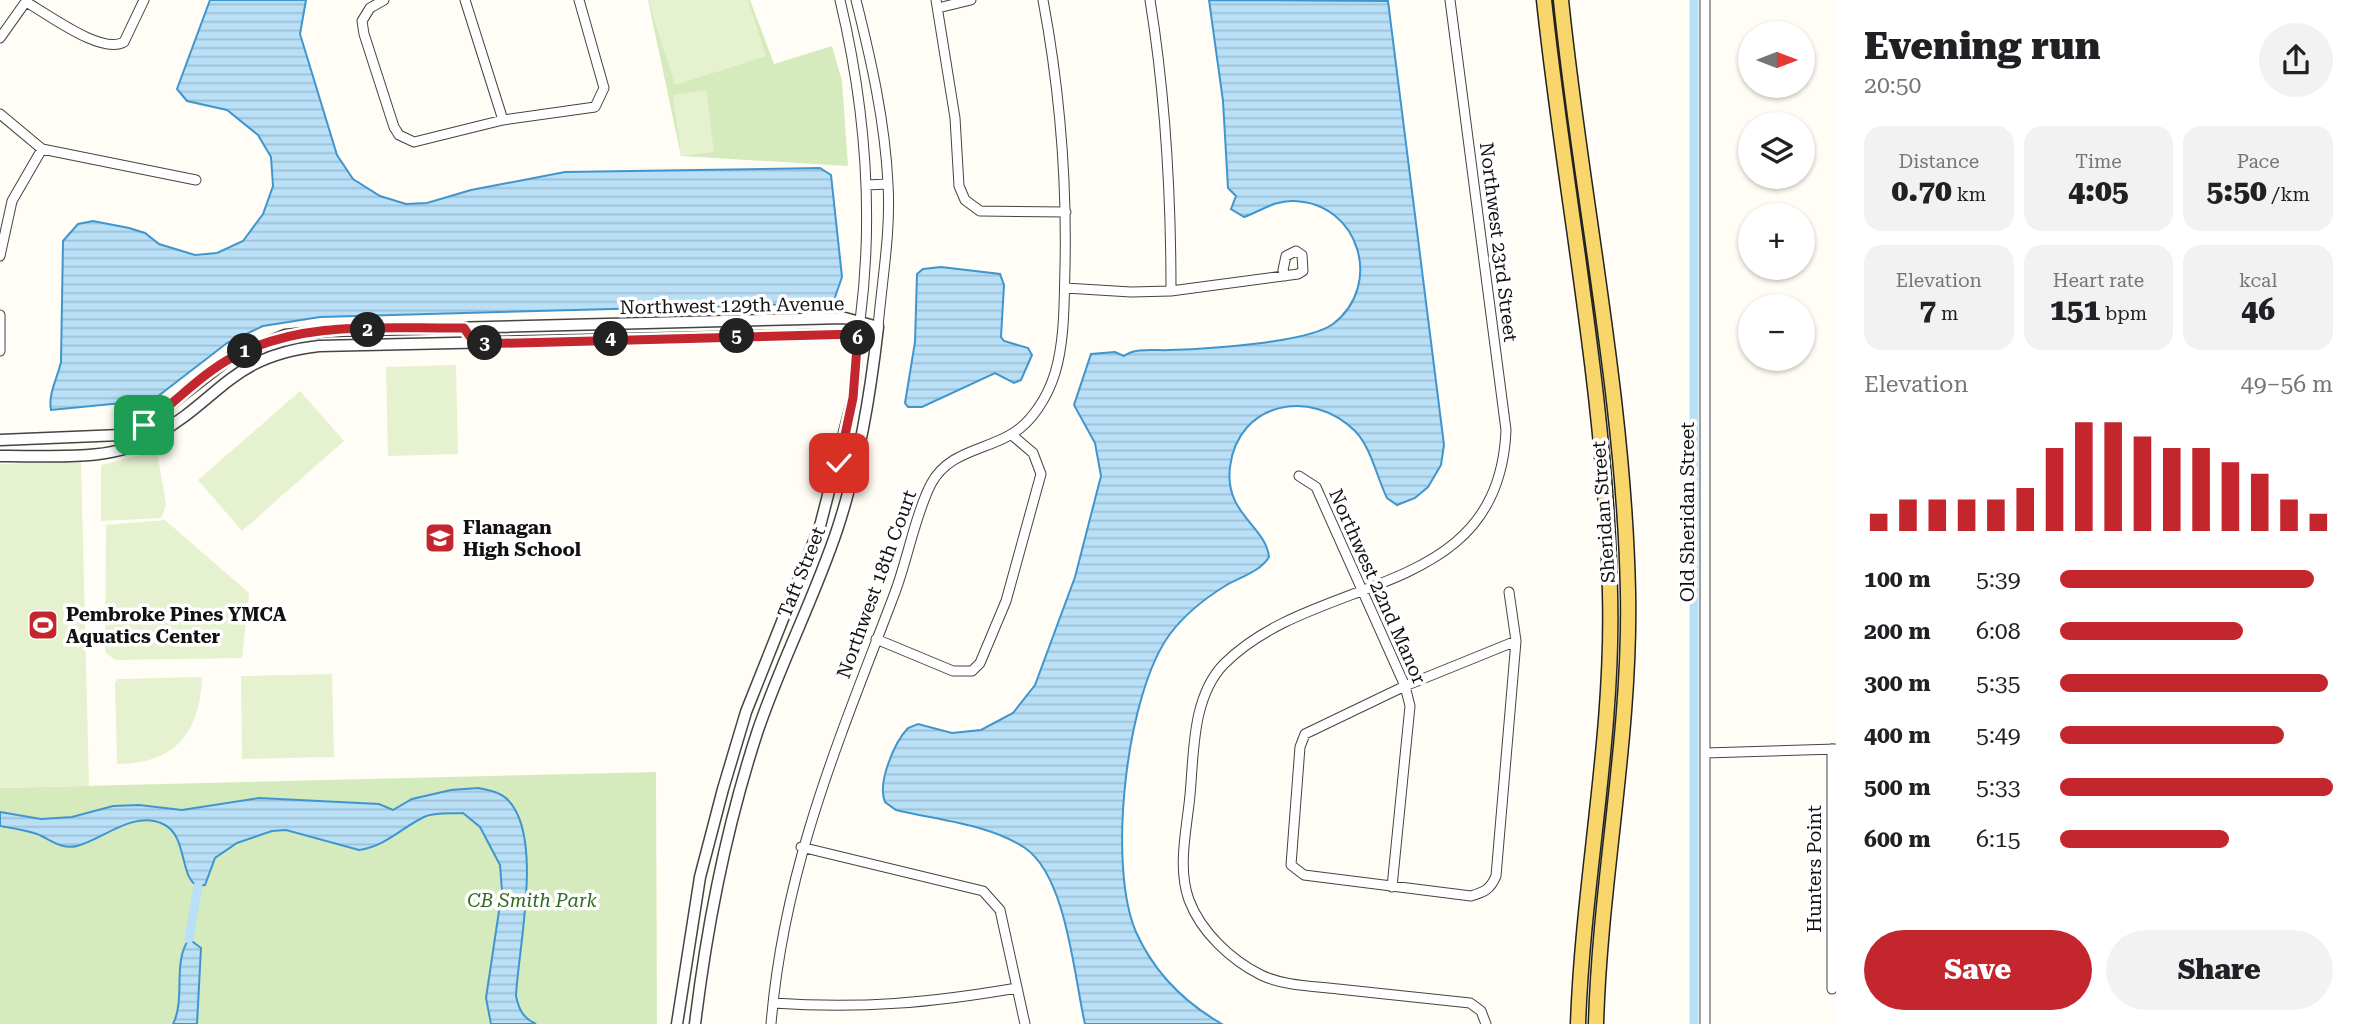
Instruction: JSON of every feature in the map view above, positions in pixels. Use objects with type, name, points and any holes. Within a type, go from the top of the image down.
[{"type":"main road","name":"Sheridan Street","points":[[1544,0],[1594,379],[1608,521],[1608,662],[1580,973],[1578,1024]]},
{"type":"main road","name":"Sheridan Street","points":[[1561,0],[1625,512],[1628,595],[1619,760],[1597,975],[1596,1024]]},
{"type":"street","points":[[0,37],[27,1],[97,43],[111,47],[118,45],[130,33],[144,0]]},
{"type":"street","points":[[384,0],[370,8],[362,21],[394,127],[405,140],[426,140],[503,120],[595,107],[604,88],[579,0]]},
{"type":"street","points":[[464,0],[503,120]]},
{"type":"street","name":"Taft Street","points":[[677,1024],[701,877],[723,789],[746,712],[800,580],[839,463],[853,398],[866,274],[866,185],[863,120],[840,0]]},
{"type":"street","name":"Taft Street","points":[[695,1024],[703,957],[739,794],[772,691],[816,587],[856,468],[870,400],[888,226],[888,184],[881,113],[856,0]]},
{"type":"street","points":[[971,0],[937,4],[955,118],[959,186],[971,206],[980,211],[1066,212]]},
{"type":"street","name":"Northwest 18th Court","points":[[771,1024],[801,847],[837,738],[876,639],[931,484],[954,458],[1012,435],[1045,398],[1055,372],[1065,288],[1066,212],[1058,80],[1043,0]]},
{"type":"street","points":[[1150,0],[1163,83],[1171,181],[1171,291]]},
{"type":"street","name":"Northwest 23rd Street","points":[[1450,0],[1506,430],[1505,463],[1497,489],[1476,524],[1447,552],[1363,592],[1273,628],[1222,667],[1199,712],[1183,865],[1189,901],[1216,942],[1237,961],[1263,976],[1293,984],[1470,1003],[1481,1011],[1486,1024]]},
{"type":"street","name":"Old Sheridan Street","points":[[1705,0],[1705,1024]]},
{"type":"street","points":[[846,27],[862,23]]},
{"type":"street","points":[[0,114],[42,149],[196,180]]},
{"type":"street","points":[[0,256],[12,201],[42,149]]},
{"type":"street","points":[[866,185],[888,184]]},
{"type":"street","points":[[1065,288],[1131,292],[1171,291],[1285,276]]},
{"type":"street","points":[[0,316],[0,351]]},
{"type":"street","name":"Northwest 129th Avenue","points":[[0,440],[121,435],[144,425],[230,358],[285,335],[327,331],[845,318],[878,327]]},
{"type":"street","name":"Northwest 129th Avenue","points":[[0,456],[94,454],[127,448],[161,432],[240,370],[287,350],[858,334],[878,327]]},
{"type":"street","points":[[464,328],[475,344]]},
{"type":"street","points":[[876,639],[953,671],[972,671],[980,663],[1006,601],[1041,474],[1034,453],[1012,435]]},
{"type":"street","name":"Northwest 22nd Manor","points":[[1299,476],[1316,487],[1405,687],[1410,706],[1392,887]]},
{"type":"street","points":[[800,580],[816,587]]},
{"type":"street","points":[[1508,592],[1516,641],[1496,876],[1487,891],[1471,896],[1296,872],[1291,865],[1300,747],[1305,734],[1405,687],[1516,641]]},
{"type":"street","points":[[1705,753],[1834,749]]},
{"type":"street","name":"Hunters Point","points":[[1832,989],[1834,749]]},
{"type":"street","points":[[801,847],[983,891],[993,899],[1000,910],[1025,1024]]},
{"type":"street","points":[[773,1003],[839,1007],[931,1002],[1017,988]]},
{"type":"green space","points":[[648,0],[750,0],[774,64],[832,46],[842,81],[848,166],[681,156]]},
{"type":"green space","points":[[648,0],[748,0],[766,56],[675,85]]},
{"type":"green space","points":[[706,90],[714,152],[681,156],[673,95]]},
{"type":"green space","points":[[456,365],[458,454],[388,456],[386,367]]},
{"type":"green space","points":[[300,391],[344,441],[242,531],[198,480]]},
{"type":"green space","points":[[157,451],[166,505],[161,518],[101,521],[101,465]]},
{"type":"green space","name":"Pembroke Pines YMCA Aquatics Center","points":[[81,461],[89,786],[0,788],[0,464]]},
{"type":"green space","points":[[165,520],[249,593],[242,658],[115,660],[105,652],[106,525]]},
{"type":"green space","points":[[332,674],[334,757],[242,759],[241,676]]},
{"type":"green space","points":[[202,677],[196,715],[180,742],[168,752],[154,758],[137,763],[117,764],[115,682],[118,679]]},
{"type":"green space","name":"CB Smith Park","points":[[656,772],[657,1024],[0,1024],[0,788]]},
{"type":"water","points":[[210,0],[306,0],[300,34],[337,155],[353,179],[380,196],[406,204],[427,203],[471,190],[565,172],[820,168],[831,175],[842,277],[833,303],[320,317],[263,326],[227,343],[153,400],[51,410],[52,392],[61,362],[63,241],[78,224],[93,221],[129,228],[145,233],[159,244],[195,255],[217,253],[243,241],[263,214],[273,186],[271,157],[258,135],[227,110],[187,101],[177,89]]},
{"type":"water","points":[[1209,0],[1388,1],[1444,445],[1441,465],[1428,487],[1415,498],[1397,505],[1387,498],[1361,438],[1338,417],[1318,409],[1299,406],[1279,408],[1262,415],[1247,427],[1236,445],[1230,467],[1230,483],[1233,497],[1261,536],[1269,557],[1255,570],[1217,591],[1188,613],[1170,634],[1155,661],[1142,696],[1132,737],[1122,824],[1127,902],[1143,947],[1161,973],[1183,996],[1222,1024],[1085,1024],[1060,904],[1051,881],[1039,862],[1025,848],[995,833],[896,810],[885,802],[883,785],[892,753],[908,728],[918,724],[952,733],[981,730],[1013,713],[1035,685],[1075,577],[1101,476],[1095,443],[1074,405],[1091,354],[1115,352],[1124,356],[1140,350],[1231,346],[1302,336],[1333,324],[1349,308],[1358,289],[1360,268],[1357,249],[1348,231],[1335,216],[1316,205],[1294,201],[1274,204],[1244,217],[1231,209],[1236,196],[1228,188],[1223,101]]},
{"type":"water","points":[[941,267],[1000,274],[1004,285],[1001,337],[1004,341],[1028,348],[1032,355],[1021,380],[1014,383],[995,373],[922,407],[908,407],[905,403],[915,342],[917,274],[923,269]]},
{"type":"water","points":[[478,788],[498,793],[508,800],[519,817],[525,840],[526,894],[516,996],[522,1013],[536,1024],[491,1024],[486,998],[502,891],[500,865],[480,827],[463,813],[428,815],[385,841],[359,850],[286,830],[272,831],[237,843],[215,858],[205,885],[198,886],[188,874],[176,837],[171,829],[163,824],[152,821],[130,823],[71,847],[33,833],[0,826],[0,812],[41,819],[72,817],[113,806],[139,805],[182,810],[259,798],[379,804],[393,810],[412,799],[451,790]]},
{"type":"water","points":[[189,939],[201,948],[197,1024],[173,1024],[179,1003],[181,959]]},
{"type":"waterway","points":[[1694,0],[1694,1024]]},
{"type":"waterway","points":[[189,939],[198,886]]},
{"type":"place","name":"Flanagan High School","points":[[440,538]]},
{"type":"place","name":"Pembroke Pines YMCA Aquatics Center","points":[[43,625]]},
{"type":"route","points":[[144,425],[230,358],[285,335],[327,331],[464,328],[475,344],[858,334],[853,398],[839,463]]}]
